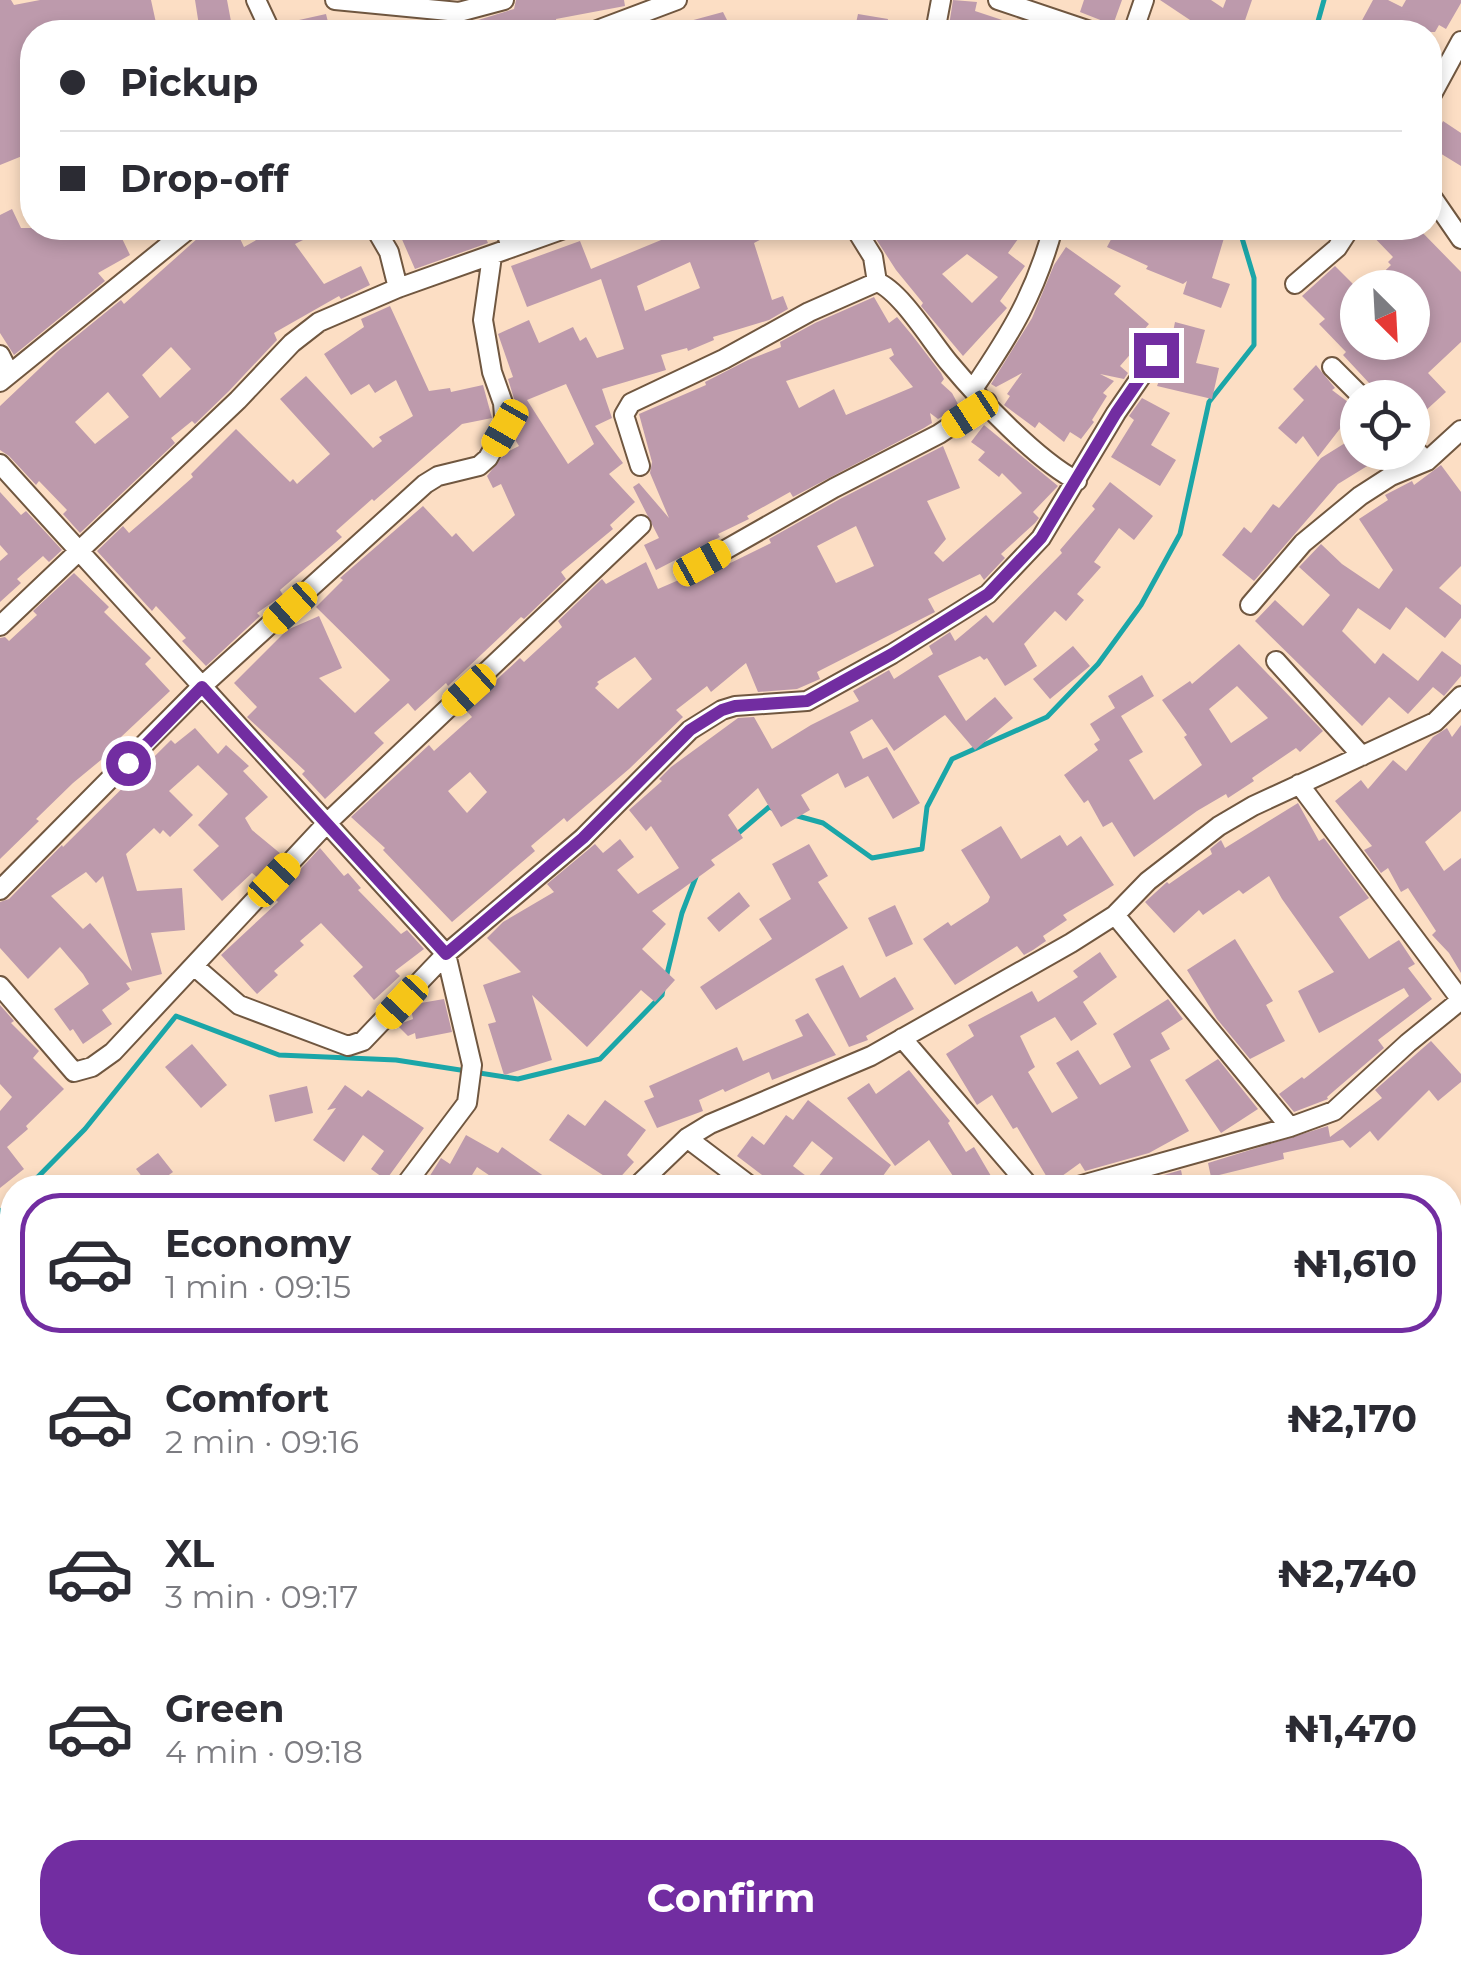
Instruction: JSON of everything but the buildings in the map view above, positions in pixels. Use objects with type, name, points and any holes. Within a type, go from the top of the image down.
[{"type":"street","points":[[335,0],[382,1],[459,12],[504,0]]},
{"type":"street","points":[[624,20],[678,0]]},
{"type":"street","points":[[998,0],[1057,20]]},
{"type":"street","points":[[459,12],[459,20]]},
{"type":"street","points":[[1442,76],[1461,41]]},
{"type":"street","points":[[1442,211],[1461,238]]},
{"type":"street","points":[[0,355],[5,377],[175,240]]},
{"type":"street","points":[[382,240],[398,288]]},
{"type":"street","points":[[508,240],[510,248]]},
{"type":"street","points":[[0,626],[238,400],[292,343],[319,322],[398,288],[533,240]]},
{"type":"street","points":[[862,240],[873,256],[878,282],[894,294],[980,395],[1058,471],[1078,482]]},
{"type":"street","points":[[702,563],[939,434],[980,395],[1042,270],[1050,240]]},
{"type":"street","points":[[1294,284],[1342,240]]},
{"type":"street","points":[[0,890],[202,687],[424,484],[438,476],[478,466],[488,458],[505,428],[503,403],[492,372],[483,320],[492,256]]},
{"type":"street","points":[[640,466],[624,416],[631,404],[824,305],[878,282]]},
{"type":"street","points":[[194,966],[239,1005],[348,1046],[363,1041],[446,954],[583,838],[690,730],[735,706],[807,701],[988,594],[1041,538],[1116,413],[1156,355]]},
{"type":"street","points":[[1332,367],[1345,380]]},
{"type":"street","points":[[1430,458],[1461,430]]},
{"type":"street","points":[[0,464],[76,552],[446,954],[472,1066],[468,1102],[413,1175]]},
{"type":"street","points":[[1250,605],[1303,544],[1360,496],[1405,470]]},
{"type":"street","points":[[0,986],[74,1072],[113,1052],[327,823],[642,525]]},
{"type":"street","points":[[1276,661],[1362,756]]},
{"type":"street","points":[[649,1175],[687,1138],[828,1076],[1071,944],[1115,915],[1195,843],[1253,806],[1435,722],[1459,704]]},
{"type":"street","points":[[1117,1175],[1334,1111],[1461,1000],[1299,784]]},
{"type":"street","points":[[1115,915],[1290,1126]]},
{"type":"street","points":[[902,1038],[1020,1175]]},
{"type":"street","points":[[687,1138],[735,1175]]},
{"type":"waterway","points":[[1318,20],[1324,0]]},
{"type":"waterway","points":[[794,815],[823,823],[872,858],[922,849],[927,807],[952,759],[1047,717],[1098,664],[1141,605],[1180,534],[1209,402],[1254,345],[1254,278],[1243,240]]},
{"type":"waterway","points":[[736,835],[769,807],[774,809]]},
{"type":"waterway","points":[[666,978],[682,913],[697,874]]},
{"type":"waterway","points":[[40,1175],[85,1129],[176,1016],[279,1055],[396,1060],[518,1079],[600,1059],[662,995],[663,989]]},
{"type":"route","points":[[128,763],[202,687],[446,954],[583,838],[690,730],[735,706],[807,701],[988,594],[1041,538],[1116,413],[1156,355]]}]
